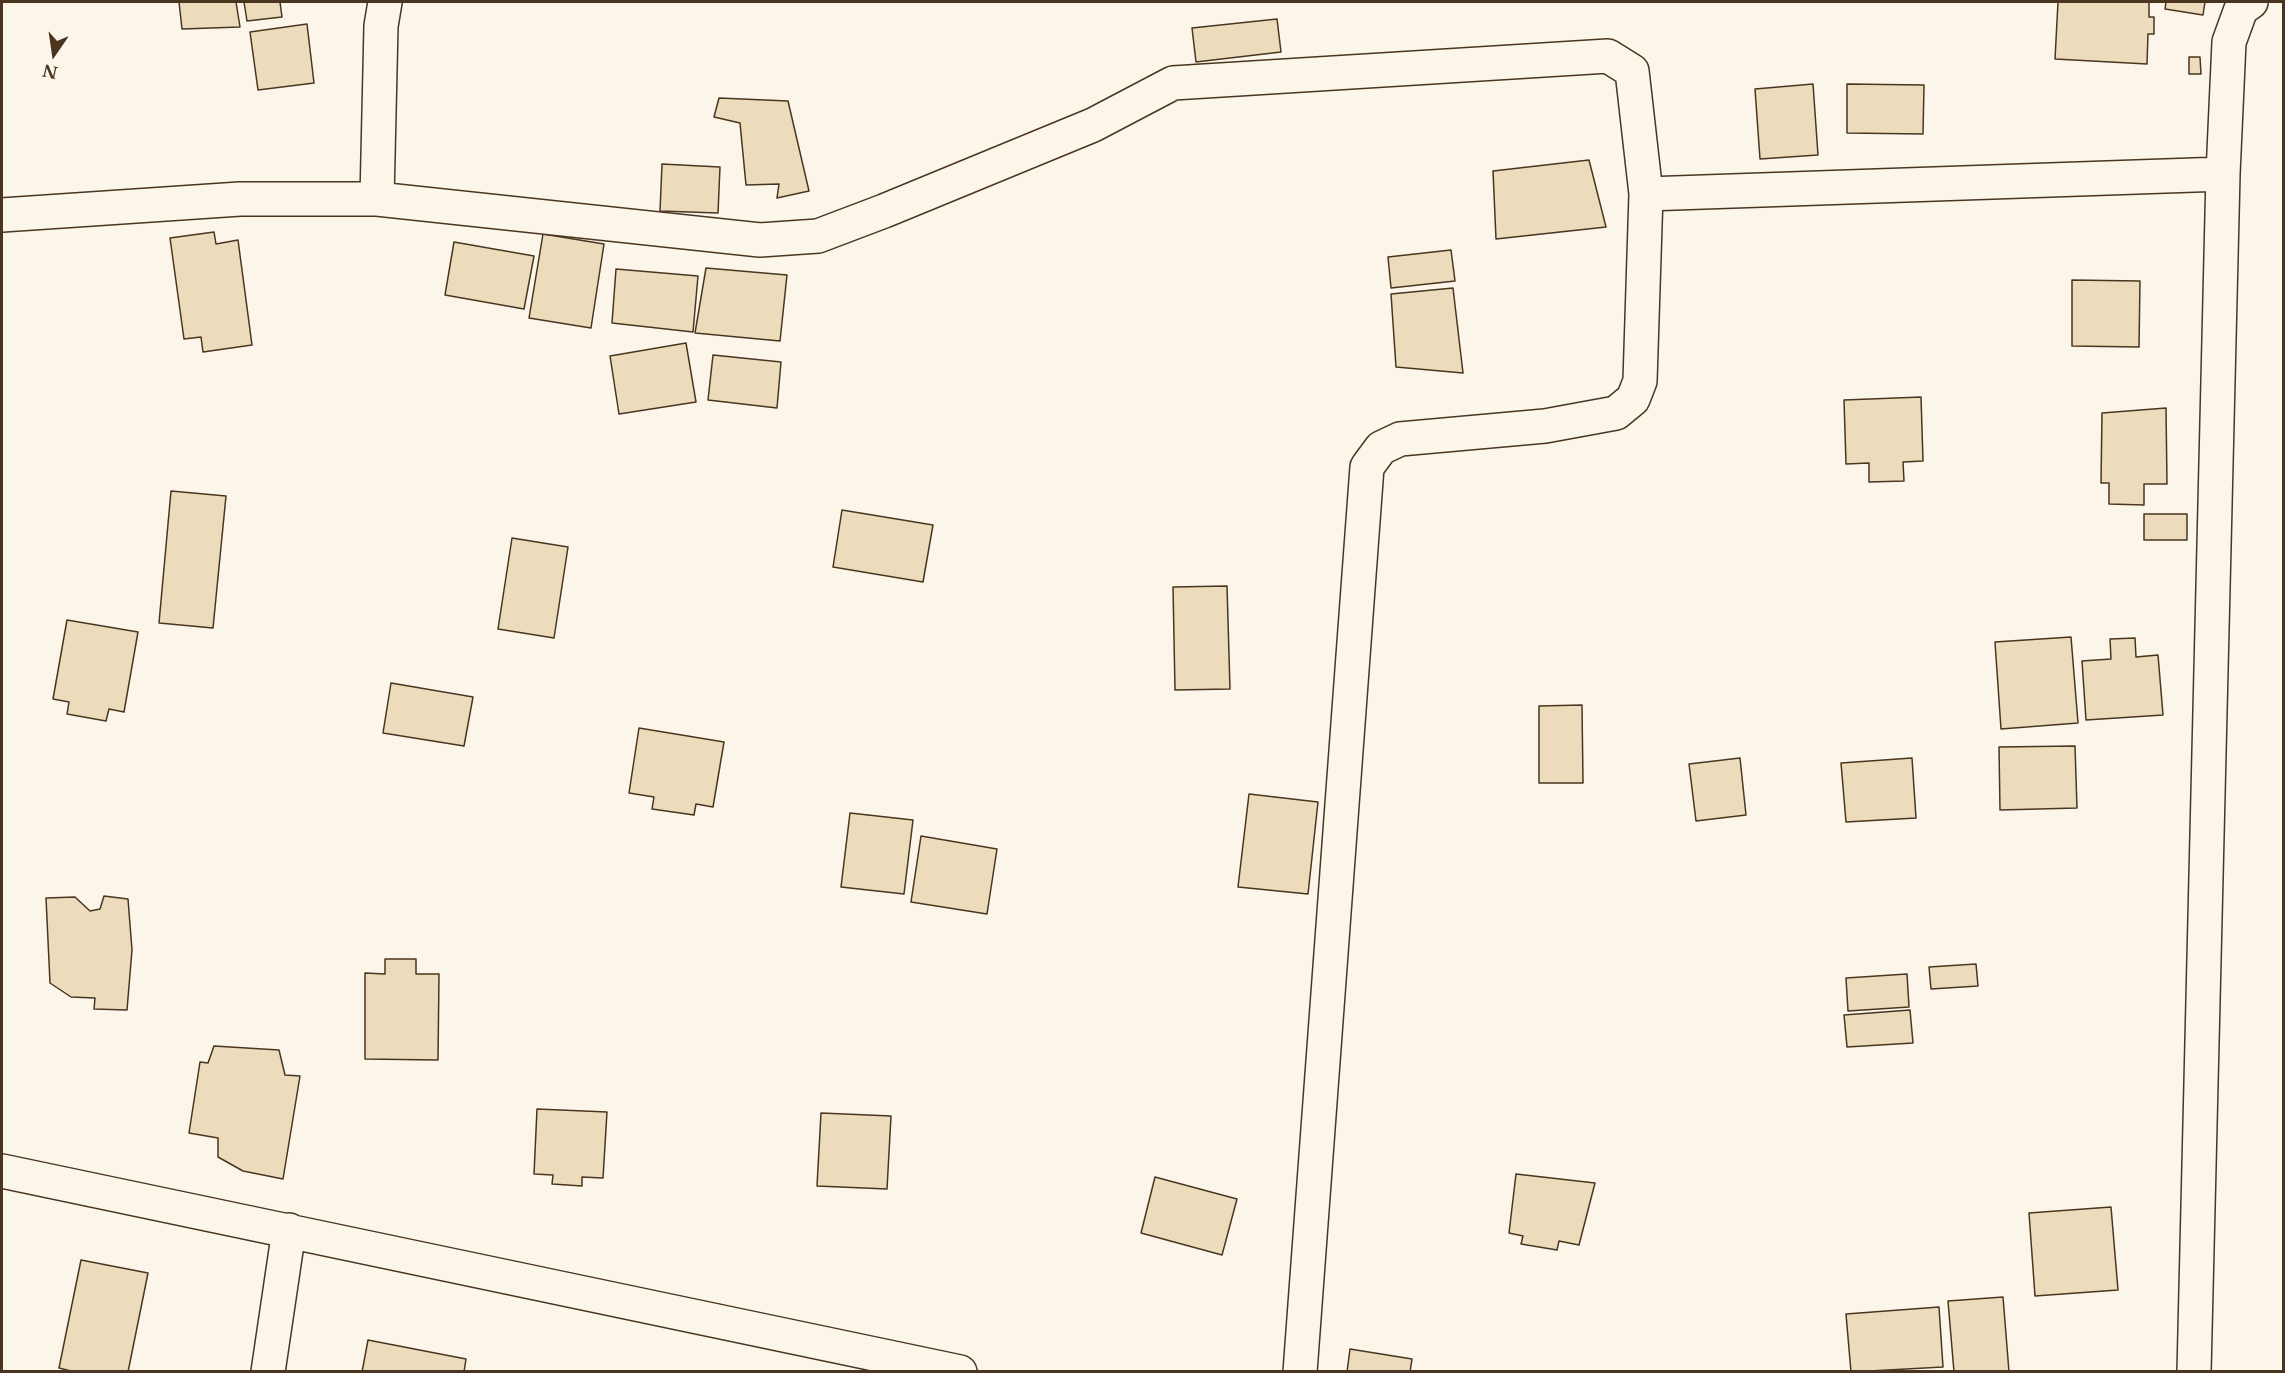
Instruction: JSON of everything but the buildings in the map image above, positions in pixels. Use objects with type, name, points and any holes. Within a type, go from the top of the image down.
[{"type":"street","points":[[377,198],[381,26],[385,2]]},
{"type":"street","points":[[2194,1371],[2223,174],[2229,42],[2241,9],[2251,2]]},
{"type":"street","points":[[2,215],[240,199],[377,198],[760,240],[818,236],[1093,125],[1173,83],[1608,56],[1632,71],[1646,194],[1640,381],[1633,399],[1616,413],[1545,426],[1400,439],[1381,448],[1367,467],[1300,1371]]},
{"type":"street","points":[[1646,194],[2223,174]]},
{"type":"street","points":[[2,1171],[960,1371]]},
{"type":"street","points":[[268,1371],[289,1230]]}]
